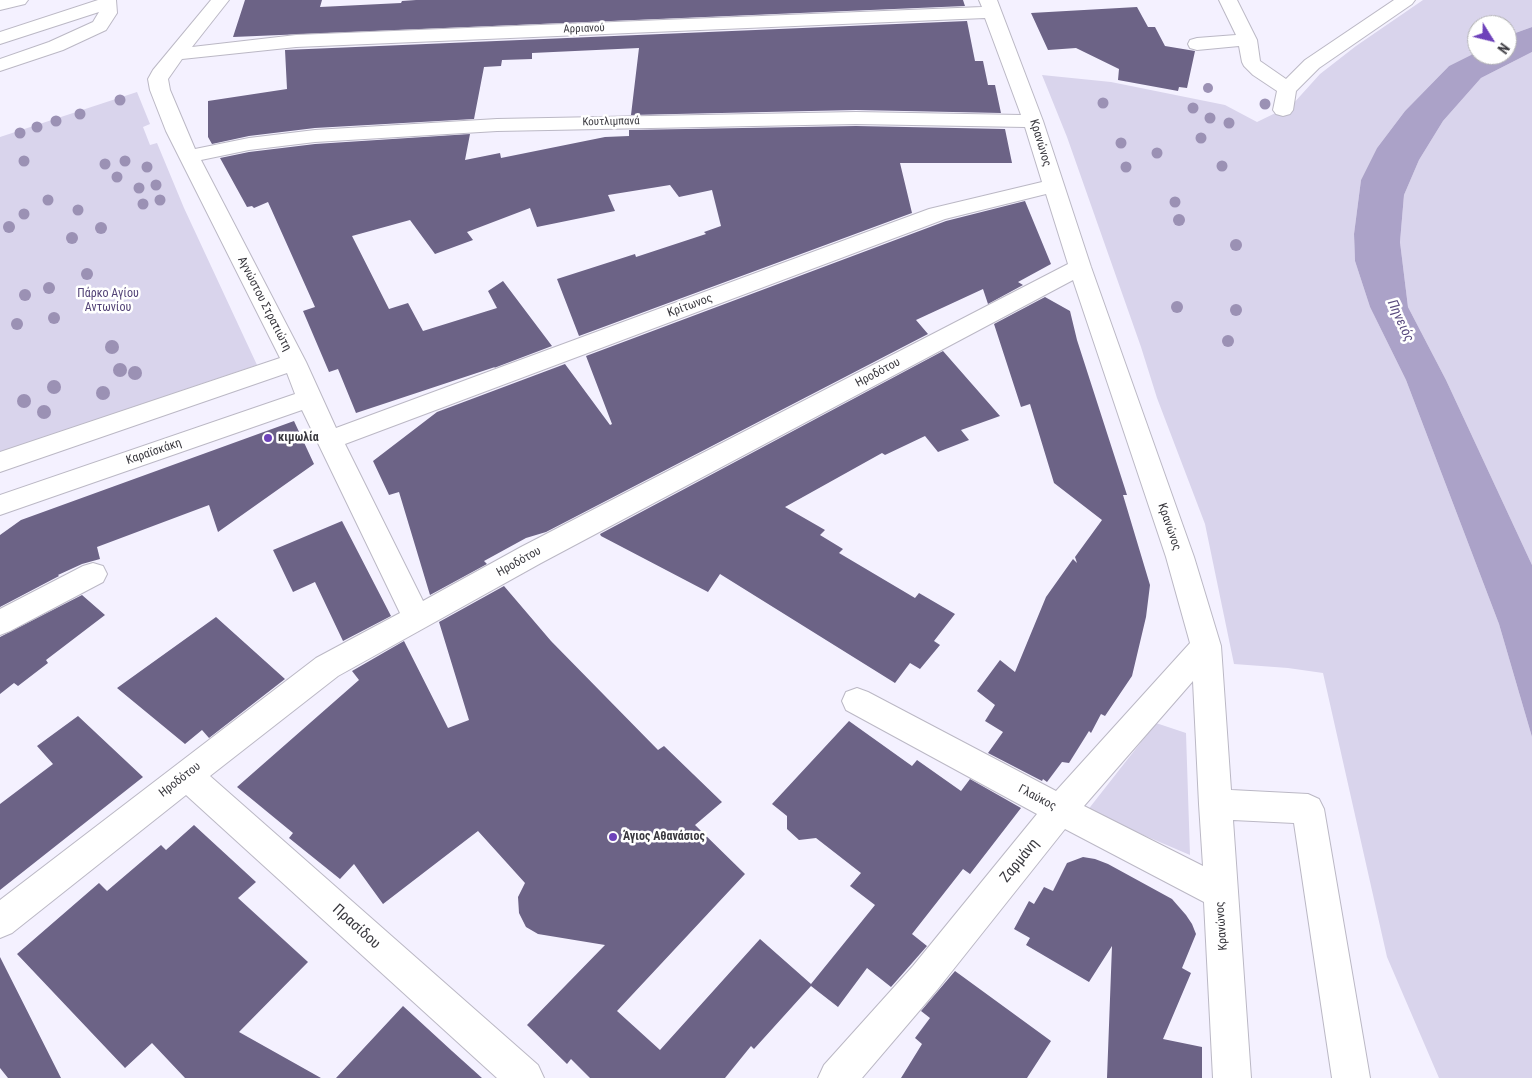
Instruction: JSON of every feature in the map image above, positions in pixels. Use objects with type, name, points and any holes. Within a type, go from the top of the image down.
[{"type":"street","points":[[0,5],[20,0]]},
{"type":"street","name":"Αγνώστου Στρατιώτη","points":[[220,0],[158,79],[160,90],[176,131],[294,362],[309,398],[418,618]]},
{"type":"street","points":[[1228,0],[1248,40],[1251,62],[1260,71],[1287,89]]},
{"type":"street","points":[[1283,110],[1287,89],[1312,64],[1344,40],[1406,0]]},
{"type":"street","points":[[0,38],[107,2],[108,13],[100,26],[56,46],[0,64]]},
{"type":"street","name":"Αρριανού","points":[[176,54],[296,42],[990,6]]},
{"type":"street","name":"Κρανώνος","points":[[990,6],[1033,121],[1080,267],[1180,558],[1206,646],[1232,1078]]},
{"type":"street","points":[[1197,44],[1248,40]]},
{"type":"street","name":"Κουτλιμπανά","points":[[190,156],[249,144],[315,136],[497,125],[856,118],[1033,121]]},
{"type":"street","name":"Κρίτωνος","points":[[330,440],[937,214],[1005,196],[1053,186]]},
{"type":"street","name":"Ηροδότου","points":[[0,921],[327,667],[531,555],[1080,267]]},
{"type":"street","points":[[0,462],[294,362]]},
{"type":"street","name":"Καραϊσκάκη","points":[[0,505],[309,398]]},
{"type":"street","points":[[0,623],[93,574]]},
{"type":"street","name":"Ζαρμάνη","points":[[837,1078],[925,978],[1060,810],[1206,646]]},
{"type":"street","name":"Γλαύκος","points":[[857,702],[1060,810],[1220,892]]},
{"type":"street","name":"Πρασίδου","points":[[186,775],[525,1078]]},
{"type":"street","points":[[1215,804],[1308,809],[1350,1078]]},
{"type":"green space","points":[[1423,0],[1532,0],[1532,27],[1517,32],[1517,15],[1467,15],[1467,57],[1449,66],[1405,111],[1377,148],[1361,180],[1354,234],[1355,261],[1370,307],[1406,380],[1499,624],[1532,737],[1532,1078],[1439,1078],[1387,957],[1323,673],[1234,664],[1205,524],[1157,398],[1067,137],[1042,75],[1111,82],[1225,105],[1257,122],[1292,105],[1320,74],[1356,46]]},
{"type":"green space","points":[[1532,52],[1532,565],[1446,380],[1408,307],[1400,242],[1404,195],[1419,160],[1443,121],[1481,78],[1506,65],[1517,65],[1517,60]]},
{"type":"green space","name":"Πάρκο Αγίου Αντωνίου","points":[[137,92],[150,124],[143,127],[150,145],[157,143],[184,208],[257,365],[0,452],[0,137]]},
{"type":"green space","points":[[1156,723],[1186,733],[1190,855],[1087,811]]},
{"type":"water","name":"Πηνειός","points":[[1532,27],[1532,52],[1517,60],[1517,32]]},
{"type":"water","name":"Πηνειός","points":[[1467,57],[1467,65],[1506,65],[1481,78],[1443,121],[1419,160],[1404,195],[1400,242],[1408,307],[1446,380],[1532,565],[1532,737],[1499,624],[1406,380],[1370,307],[1355,261],[1354,234],[1361,180],[1377,148],[1405,111],[1449,66]]},
{"type":"building","points":[[245,0],[322,0],[320,7],[401,3],[402,1],[416,0],[963,0],[965,6],[233,37]]},
{"type":"building","points":[[1137,7],[1148,27],[1155,27],[1165,46],[1195,51],[1187,88],[1179,87],[1178,91],[1118,80],[1119,69],[1076,48],[1048,50],[1031,13]]},
{"type":"building","points":[[967,21],[975,61],[983,61],[988,85],[995,85],[1001,113],[856,110],[631,115],[639,48],[532,53],[532,59],[502,60],[501,66],[484,67],[474,119],[315,128],[249,136],[212,144],[208,137],[208,101],[287,89],[285,50]]},
{"type":"building","points":[[856,126],[1005,129],[1012,163],[900,163],[912,213],[579,336],[557,279],[635,254],[636,257],[706,234],[704,232],[721,226],[712,190],[679,197],[670,185],[608,195],[615,211],[537,227],[530,208],[467,232],[473,240],[435,254],[410,220],[352,236],[389,309],[408,303],[423,331],[497,308],[488,291],[503,281],[552,346],[494,368],[356,413],[338,369],[329,372],[303,311],[315,307],[268,202],[254,208],[252,206],[247,207],[220,158],[249,152],[315,144],[470,134],[465,160],[500,153],[501,158],[605,137],[629,136],[629,130]]},
{"type":"building","points":[[1025,201],[1051,264],[1018,282],[1023,285],[988,304],[983,289],[916,320],[928,334],[546,532],[526,538],[484,561],[487,564],[430,595],[399,492],[389,495],[373,461],[437,412],[565,364],[610,425],[612,424],[586,356],[946,221]]},
{"type":"building","points":[[1045,297],[1070,311],[1077,340],[1127,495],[1123,495],[1150,585],[1146,617],[1132,676],[1105,716],[1101,714],[1091,733],[1089,731],[1069,763],[1062,762],[1047,782],[988,753],[1003,732],[985,721],[995,705],[977,691],[1000,660],[1015,672],[1046,597],[1073,559],[1077,563],[1075,557],[1102,520],[1054,483],[1030,404],[1021,407],[994,324]]},
{"type":"building","points":[[943,351],[1000,416],[961,430],[969,440],[938,452],[925,436],[885,455],[882,453],[785,507],[825,530],[820,535],[843,549],[839,553],[915,598],[919,593],[955,614],[934,641],[940,645],[920,669],[910,663],[895,683],[720,574],[708,592],[601,536],[600,534]]},
{"type":"building","points":[[294,421],[314,464],[218,532],[209,505],[97,547],[100,559],[82,564],[58,575],[0,607],[0,535],[21,520]]},
{"type":"building","points":[[342,521],[391,616],[343,641],[315,582],[293,592],[273,550]]},
{"type":"building","points":[[504,586],[551,641],[658,750],[664,746],[722,802],[695,825],[745,874],[617,1011],[660,1050],[760,939],[811,984],[875,905],[850,886],[861,873],[816,838],[799,840],[787,829],[787,816],[772,804],[849,721],[912,766],[917,760],[961,791],[970,779],[1021,808],[970,874],[963,869],[912,934],[927,946],[891,987],[867,968],[838,1007],[811,986],[754,1049],[751,1046],[725,1078],[590,1078],[571,1059],[567,1064],[527,1025],[605,945],[538,934],[526,927],[519,913],[518,897],[525,883],[478,831],[383,904],[354,864],[340,879],[289,838],[293,833],[237,787],[359,680],[352,671],[404,641],[448,728],[469,720],[439,622]]},
{"type":"building","points":[[82,595],[105,615],[46,660],[48,663],[18,686],[14,683],[0,694],[0,637]]},
{"type":"building","points":[[216,617],[285,679],[209,738],[202,730],[185,744],[117,688]]},
{"type":"building","points":[[78,716],[143,777],[0,890],[0,804],[53,764],[37,746]]},
{"type":"building","points":[[194,825],[256,882],[238,898],[308,962],[239,1032],[321,1078],[185,1078],[152,1043],[125,1068],[17,954],[99,883],[107,891],[161,845],[166,850]]},
{"type":"building","points":[[1083,857],[1108,864],[1172,899],[1192,924],[1196,934],[1182,968],[1191,973],[1163,1039],[1202,1047],[1202,1078],[1107,1078],[1112,946],[1089,982],[1026,945],[1030,938],[1014,929],[1029,901],[1034,904],[1044,887],[1053,891],[1067,863]]},
{"type":"building","points":[[0,957],[61,1078],[8,1078],[0,1068]]},
{"type":"building","points":[[955,971],[1051,1041],[1027,1078],[901,1078],[922,1044],[915,1038],[930,1018],[921,1011]]},
{"type":"building","points":[[403,1006],[452,1051],[482,1078],[336,1078]]},
{"type":"place","name":"κιμωλία","points":[[268,438]]},
{"type":"place","name":"Άγιος Αθανάσιος","points":[[613,837]]}]
